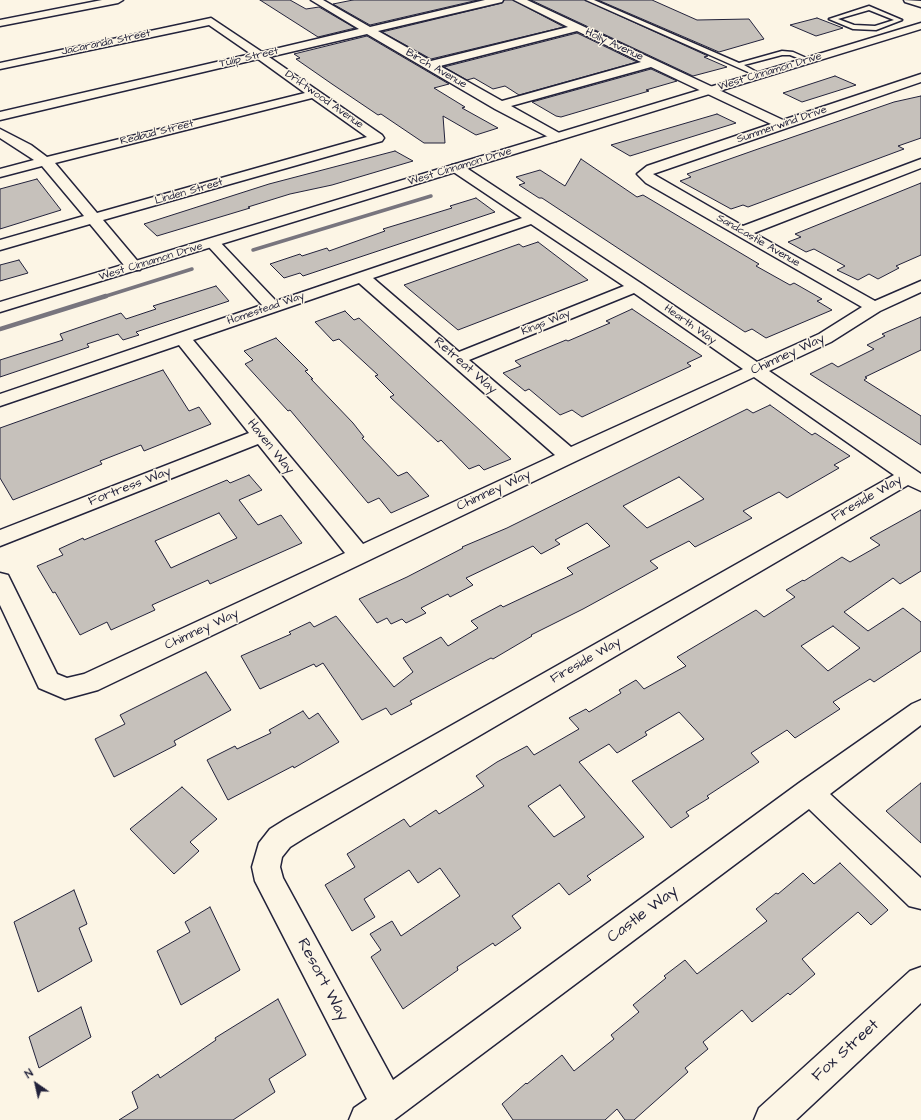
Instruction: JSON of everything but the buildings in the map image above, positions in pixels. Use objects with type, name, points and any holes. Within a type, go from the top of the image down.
[{"type":"street","points":[[0,23],[118,0]]},
{"type":"street","name":"Birch Avenue","points":[[316,0],[499,106],[556,137]]},
{"type":"street","name":"Tulip Street","points":[[0,116],[498,0]]},
{"type":"street","name":"Holly Avenue","points":[[519,0],[783,125]]},
{"type":"street","points":[[909,0],[921,4]]},
{"type":"street","name":"Driftwood Avenue","points":[[211,21],[377,138]]},
{"type":"street","name":"Jacaranda Street","points":[[0,66],[211,21]]},
{"type":"street","name":"West Cinnamon Drive","points":[[0,308],[808,60],[893,29],[921,26]]},
{"type":"street","points":[[430,65],[577,28]]},
{"type":"street","points":[[499,106],[651,62]]},
{"type":"street","name":"Summerwind Drive","points":[[644,174],[652,169],[917,82]]},
{"type":"street","name":"Redbud Street","points":[[0,173],[314,94]]},
{"type":"street","points":[[0,133],[45,162],[67,184],[134,267]]},
{"type":"street","name":"Linden Street","points":[[0,245],[377,138]]},
{"type":"street","points":[[742,232],[921,163]]},
{"type":"street","name":"Hearth Way","points":[[457,168],[636,287],[915,480]]},
{"type":"street","name":"Sandcastle Avenue","points":[[644,174],[651,180],[874,307]]},
{"type":"street","name":"Homestead Way","points":[[0,400],[532,219]]},
{"type":"street","points":[[213,243],[273,307]]},
{"type":"street","name":"Retreat Way","points":[[362,277],[568,456]]},
{"type":"street","name":"Chimney Way","points":[[0,581],[48,682],[65,689],[90,683],[568,456],[825,338],[874,307],[921,286]]},
{"type":"street","name":"Kings Way","points":[[457,359],[636,287]]},
{"type":"street","name":"Haven Way","points":[[182,338],[359,555]]},
{"type":"street","name":"Fortress Way","points":[[0,538],[261,436]]},
{"type":"street","name":"Fireside Way","points":[[269,852],[280,838],[296,828],[915,480]]},
{"type":"street","name":"Castle Way","points":[[377,1112],[921,711]]},
{"type":"street","points":[[810,792],[919,896]]},
{"type":"street","name":"Resort Way","points":[[269,852],[266,867],[269,881],[377,1112]]},
{"type":"street","name":"Fox Street","points":[[770,1120],[921,982]]},
{"type":"lane","points":[[589,0],[759,75]]},
{"type":"lane","points":[[869,8],[897,18],[897,22],[893,29],[853,27],[832,19],[869,8]]},
{"type":"lane","points":[[856,11],[870,16]]},
{"type":"lane","points":[[843,15],[878,28],[893,29]]},
{"type":"lane","points":[[878,19],[893,29]]},
{"type":"lane","points":[[738,66],[782,53],[791,53],[808,60]]},
{"type":"waterway","points":[[253,250],[431,196]]},
{"type":"waterway","points":[[103,297],[192,269]]},
{"type":"waterway","points":[[0,329],[106,296]]}]
